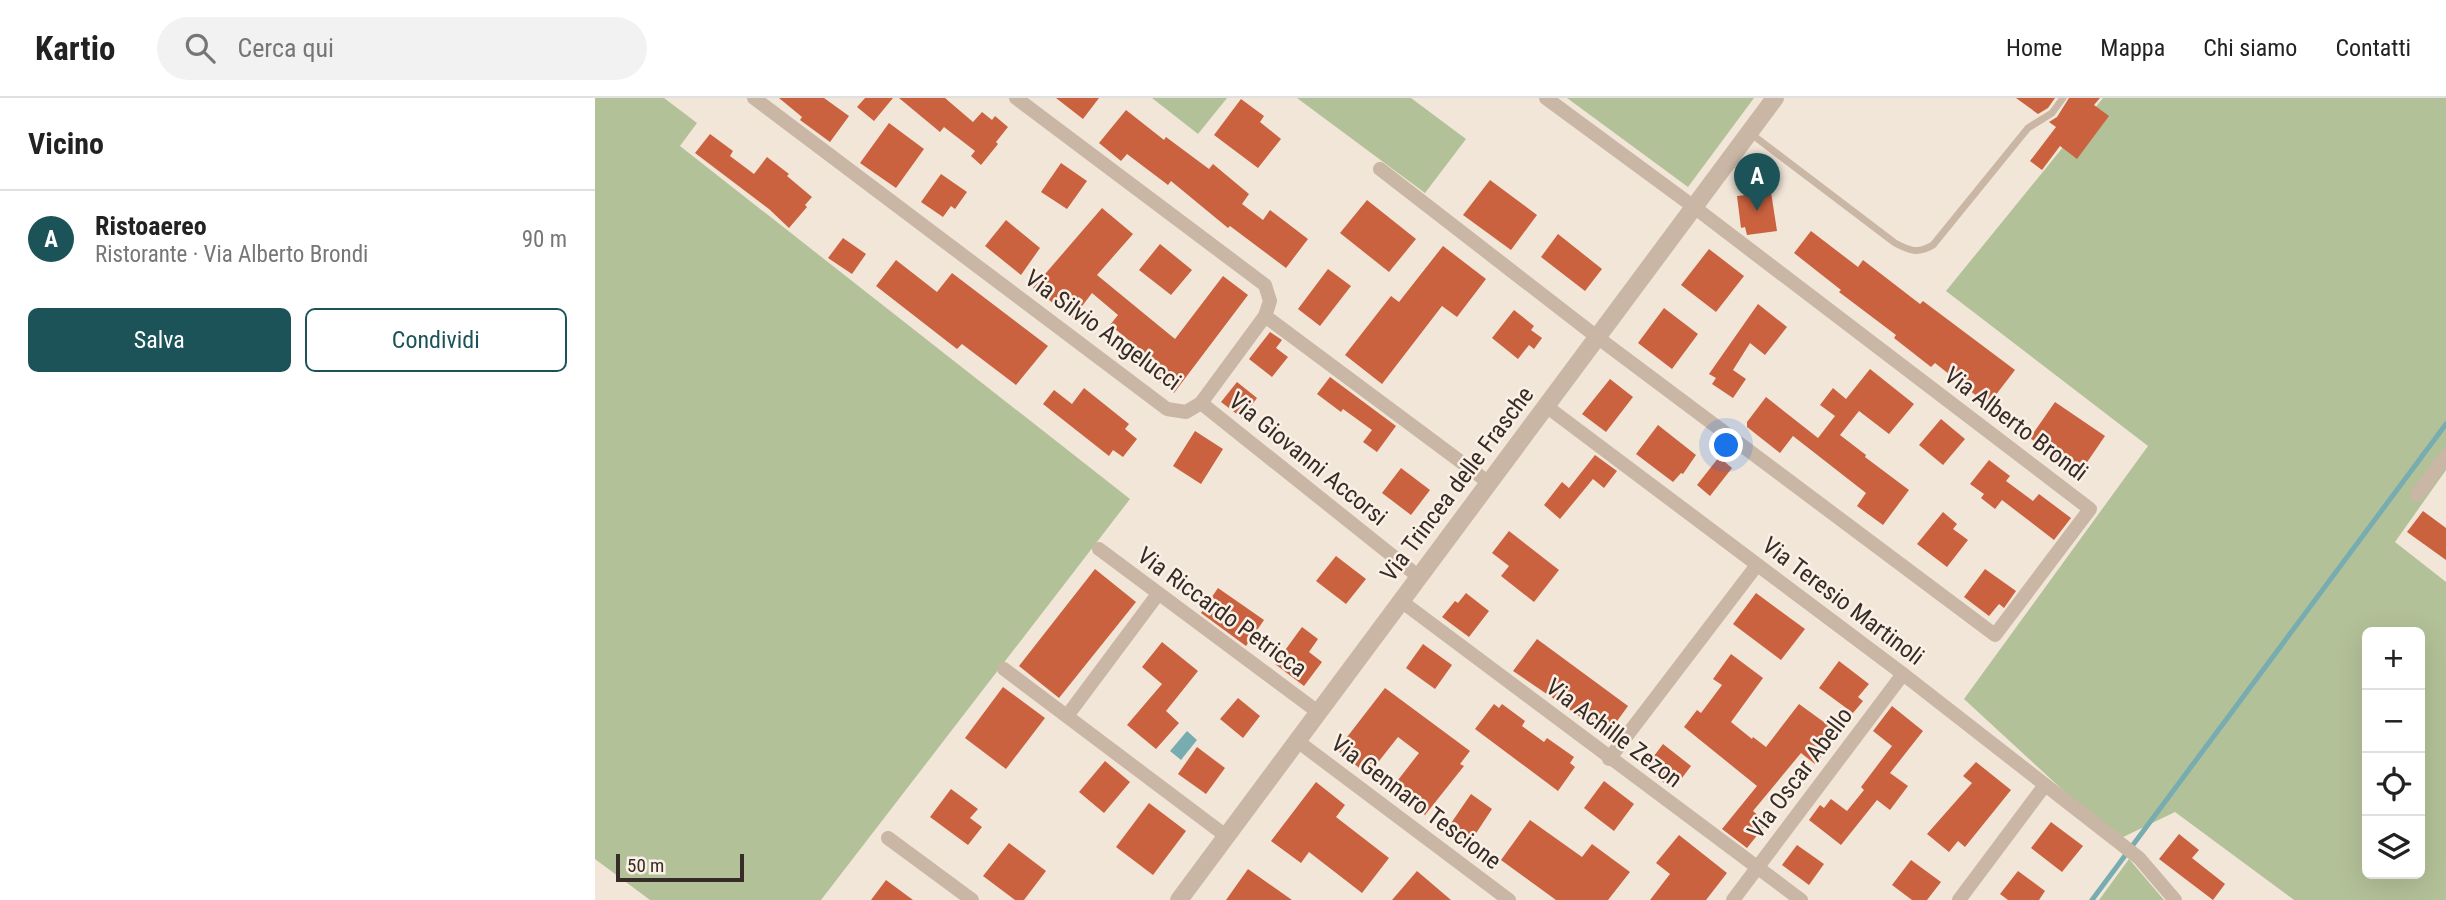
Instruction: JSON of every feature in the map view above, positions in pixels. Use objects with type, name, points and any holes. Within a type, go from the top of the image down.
[{"type":"street","name":"Via Silvio Angelucci","points":[[754,98],[1167,409],[1186,412],[1202,403],[1265,316]]},
{"type":"street","points":[[1016,98],[1265,285],[1271,301],[1265,316],[1488,482]]},
{"type":"street","points":[[1546,98],[1693,207]]},
{"type":"street","name":"Via Trincea delle Frasche","points":[[1179,900],[1775,98]]},
{"type":"street","points":[[1380,169],[1597,337]]},
{"type":"street","name":"Via Alberto Brondi","points":[[1597,337],[1996,635],[2090,509],[1693,207]]},
{"type":"street","name":"Via Giovanni Accorsi","points":[[1202,403],[1419,577]]},
{"type":"street","name":"Via Teresio Martinoli","points":[[1546,406],[1903,674],[2111,835],[2139,858],[2175,900]]},
{"type":"street","points":[[2417,495],[2446,456]]},
{"type":"street","name":"Via Riccardo Petricca","points":[[1099,550],[1318,712]]},
{"type":"street","points":[[1609,758],[1756,565]]},
{"type":"street","points":[[1067,716],[1158,594]]},
{"type":"street","name":"Via Achille Zezon","points":[[1401,601],[1801,900]]},
{"type":"street","points":[[1004,669],[1226,836]]},
{"type":"street","name":"Via Oscar Abello","points":[[1733,900],[1903,674]]},
{"type":"street","name":"Via Gennaro Tescione","points":[[1296,740],[1509,900]]},
{"type":"street","points":[[1959,900],[2045,785]]},
{"type":"street","points":[[888,838],[972,900]]},
{"type":"lane","points":[[1749,132],[1895,243],[1910,251],[1921,252],[1933,245],[2028,128],[2052,113],[2063,98]]},
{"type":"green space","points":[[595,98],[664,98],[697,123],[680,146],[1130,499],[821,900],[650,900],[595,859]]},
{"type":"green space","points":[[1152,98],[1227,98],[1198,134]]},
{"type":"green space","points":[[1297,98],[1411,98],[1466,139],[1425,193]]},
{"type":"green space","points":[[1567,98],[1754,98],[1688,187]]},
{"type":"green space","points":[[2103,98],[2446,98],[2446,470],[2395,542],[2446,582],[2446,900],[2294,900],[2175,812],[2117,840],[1964,699],[2148,446],[1946,291]]},
{"type":"green space","points":[[2129,859],[2164,900],[2099,900]]},
{"type":"water","points":[[1187,731],[1197,740],[1181,760],[1170,751]]},
{"type":"building","points":[[779,98],[824,98],[849,116],[830,142],[800,120],[802,117]]},
{"type":"building","points":[[865,98],[893,98],[874,121],[857,107]]},
{"type":"building","points":[[899,98],[945,98],[973,122],[982,112],[992,120],[995,116],[1008,127],[981,165],[971,156],[975,151],[944,127],[940,132]]},
{"type":"building","points":[[1056,98],[1099,98],[1083,119]]},
{"type":"building","points":[[2016,98],[2055,98],[2048,108],[2038,114]]},
{"type":"building","points":[[2069,98],[2100,98],[2094,105],[2109,116],[2077,159],[2060,146],[2042,170],[2030,161],[2056,127],[2049,122],[2057,117]]},
{"type":"building","points":[[1241,99],[1264,116],[1260,122],[1281,139],[1258,168],[1214,135]]},
{"type":"building","points":[[1126,110],[1164,140],[1166,137],[1209,169],[1213,164],[1249,194],[1242,204],[1263,220],[1270,210],[1308,239],[1286,268],[1230,226],[1228,228],[1171,181],[1168,185],[1127,154],[1121,161],[1099,143]]},
{"type":"building","points":[[889,123],[924,149],[896,188],[860,163]]},
{"type":"building","points":[[710,134],[733,151],[730,156],[754,174],[767,157],[812,197],[789,228],[769,209],[695,153]]},
{"type":"building","points":[[1061,163],[1087,181],[1067,209],[1041,192]]},
{"type":"building","points":[[941,174],[967,192],[955,209],[951,206],[943,217],[921,202]]},
{"type":"building","points":[[1490,180],[1537,215],[1511,250],[1463,215]]},
{"type":"building","points":[[1771,192],[1777,231],[1747,235],[1745,227],[1741,228],[1737,196]]},
{"type":"building","points":[[1367,200],[1416,239],[1389,272],[1340,233]]},
{"type":"building","points":[[1102,208],[1133,234],[1097,275],[1175,339],[1223,276],[1248,295],[1174,393],[1149,374],[1157,363],[1110,325],[1118,315],[1092,293],[1073,318],[1033,288]]},
{"type":"building","points":[[1006,220],[1040,248],[1021,275],[985,246]]},
{"type":"building","points":[[1811,231],[1858,267],[1863,260],[1920,304],[1923,301],[2015,370],[1988,405],[1935,363],[1931,367],[1894,338],[1896,335],[1839,292],[1841,290],[1794,253]]},
{"type":"building","points":[[1558,234],[1602,269],[1585,291],[1541,257]]},
{"type":"building","points":[[843,238],[866,254],[852,274],[828,258]]},
{"type":"building","points":[[1160,244],[1192,270],[1171,295],[1139,270]]},
{"type":"building","points":[[1443,246],[1486,279],[1457,317],[1442,306],[1382,384],[1345,355],[1391,296],[1399,302]]},
{"type":"building","points":[[1709,249],[1744,276],[1716,312],[1681,285]]},
{"type":"building","points":[[896,260],[937,292],[952,273],[1048,346],[1016,385],[962,344],[957,349],[876,286]]},
{"type":"building","points":[[1328,269],[1351,286],[1320,326],[1298,309]]},
{"type":"building","points":[[1758,304],[1787,327],[1765,355],[1750,343],[1733,370],[1746,379],[1733,398],[1712,384],[1716,378],[1709,374]]},
{"type":"building","points":[[1664,308],[1698,334],[1672,369],[1638,343]]},
{"type":"building","points":[[1514,310],[1534,326],[1531,330],[1542,338],[1534,349],[1529,345],[1518,359],[1492,338]]},
{"type":"building","points":[[1270,332],[1282,340],[1276,348],[1288,357],[1272,377],[1249,359]]},
{"type":"building","points":[[1870,369],[1914,404],[1889,434],[1859,411],[1840,435],[1909,490],[1883,525],[1857,506],[1866,493],[1793,436],[1780,453],[1747,427],[1747,422],[1766,397],[1818,438],[1835,416],[1820,405],[1833,388],[1846,399]]},
{"type":"building","points":[[1330,377],[1396,426],[1377,452],[1363,442],[1372,430],[1317,394]]},
{"type":"building","points":[[1610,379],[1633,397],[1606,432],[1582,414]]},
{"type":"building","points":[[1237,382],[1257,398],[1242,418],[1221,402]]},
{"type":"building","points":[[1084,388],[1129,424],[1125,429],[1137,439],[1123,457],[1113,450],[1109,456],[1043,404],[1054,390],[1072,404]]},
{"type":"building","points":[[2055,402],[2105,436],[2079,474],[2030,438]]},
{"type":"building","points":[[1941,419],[1965,439],[1943,465],[1919,445]]},
{"type":"building","points":[[1658,425],[1696,455],[1683,474],[1673,482],[1636,454]]},
{"type":"building","points":[[1195,431],[1223,449],[1201,484],[1173,466]]},
{"type":"building","points":[[1595,455],[1617,471],[1604,488],[1593,479],[1560,519],[1544,505],[1562,482],[1569,488]]},
{"type":"building","points":[[1719,457],[1732,468],[1710,496],[1697,485]]},
{"type":"building","points":[[1989,460],[2010,476],[2006,481],[2033,501],[2039,494],[2071,518],[2054,540],[2002,500],[1995,509],[1981,498],[1984,494],[1970,484]]},
{"type":"building","points":[[1401,468],[1430,490],[1411,515],[1382,493]]},
{"type":"building","points":[[2423,511],[2446,528],[2446,560],[2407,532]]},
{"type":"building","points":[[1943,512],[1957,524],[1953,529],[1968,540],[1947,567],[1917,544]]},
{"type":"building","points":[[1509,531],[1559,570],[1534,602],[1501,576],[1509,566],[1492,553]]},
{"type":"building","points":[[1336,556],[1366,579],[1346,604],[1316,581]]},
{"type":"building","points":[[1095,569],[1136,602],[1059,698],[1019,666]]},
{"type":"building","points":[[1985,569],[2016,591],[2004,608],[1999,604],[1989,616],[1964,597]]},
{"type":"building","points":[[1218,588],[1264,620],[1246,646],[1201,613]]},
{"type":"building","points":[[1466,593],[1489,611],[1469,637],[1442,617],[1455,601],[1458,603]]},
{"type":"building","points":[[1756,593],[1805,629],[1781,660],[1733,624]]},
{"type":"building","points":[[1302,627],[1318,639],[1309,652],[1322,662],[1304,686],[1275,664]]},
{"type":"building","points":[[1537,639],[1628,706],[1607,735],[1513,671]]},
{"type":"building","points":[[1162,642],[1198,671],[1166,711],[1179,723],[1156,749],[1127,725],[1162,684],[1142,667]]},
{"type":"building","points":[[1423,644],[1452,665],[1435,689],[1406,668]]},
{"type":"building","points":[[1731,654],[1763,678],[1731,722],[1752,739],[1753,737],[1766,747],[1799,704],[1839,733],[1815,764],[1801,753],[1753,811],[1767,823],[1747,848],[1722,829],[1757,786],[1684,727],[1697,710],[1701,713],[1722,685],[1713,679]]},
{"type":"building","points":[[1839,661],[1869,684],[1858,697],[1863,701],[1853,713],[1819,688]]},
{"type":"building","points":[[1003,687],[1045,718],[1006,769],[965,738]]},
{"type":"building","points":[[1385,688],[1470,751],[1460,764],[1464,766],[1425,815],[1391,789],[1419,753],[1398,737],[1368,775],[1337,750]]},
{"type":"building","points":[[1238,698],[1260,716],[1243,738],[1220,719]]},
{"type":"building","points":[[1494,704],[1499,708],[1502,704],[1525,721],[1522,726],[1544,742],[1547,738],[1574,757],[1570,763],[1575,767],[1558,791],[1475,729]]},
{"type":"building","points":[[1892,706],[1923,731],[1890,773],[1908,786],[1890,810],[1877,800],[1841,845],[1809,820],[1820,805],[1824,808],[1831,799],[1847,811],[1864,790],[1861,787],[1892,746],[1873,731]]},
{"type":"building","points":[[1663,744],[1691,766],[1673,790],[1645,768]]},
{"type":"building","points":[[1197,747],[1225,768],[1206,794],[1178,774]]},
{"type":"building","points":[[1105,761],[1130,782],[1104,813],[1079,792]]},
{"type":"building","points":[[1976,762],[2011,790],[1965,847],[1958,841],[1949,852],[1927,834],[1972,783],[1963,776]]},
{"type":"building","points":[[1604,781],[1634,804],[1614,831],[1584,808]]},
{"type":"building","points":[[1316,782],[1345,805],[1336,817],[1389,858],[1362,893],[1309,852],[1301,863],[1271,841]]},
{"type":"building","points":[[951,789],[978,809],[970,818],[982,827],[968,845],[930,817]]},
{"type":"building","points":[[1471,794],[1492,809],[1469,844],[1447,829]]},
{"type":"building","points":[[1149,803],[1186,831],[1153,875],[1116,847]]},
{"type":"building","points":[[1530,820],[1582,857],[1592,844],[1630,872],[1608,900],[1556,900],[1501,860]]},
{"type":"building","points":[[2051,822],[2083,846],[2062,872],[2031,848]]},
{"type":"building","points":[[2179,834],[2199,850],[2192,858],[2225,884],[2213,900],[2159,859]]},
{"type":"building","points":[[1679,835],[1727,873],[1706,900],[1650,900],[1670,874],[1656,863]]},
{"type":"building","points":[[1009,843],[1046,871],[1024,900],[1015,900],[983,876]]},
{"type":"building","points":[[1797,845],[1824,864],[1809,885],[1782,865]]},
{"type":"building","points":[[1911,860],[1941,882],[1927,900],[1912,900],[1892,885]]},
{"type":"building","points":[[1248,869],[1292,900],[1226,900]]},
{"type":"building","points":[[1417,871],[1451,900],[1392,900]]},
{"type":"building","points":[[2018,871],[2045,891],[2039,900],[2008,900],[2000,894]]},
{"type":"building","points":[[886,880],[913,900],[871,900]]},
{"type":"waterway","points":[[2092,900],[2446,424]]},
{"type":"place","name":"Ristoaereo","points":[[1757,211]]}]
